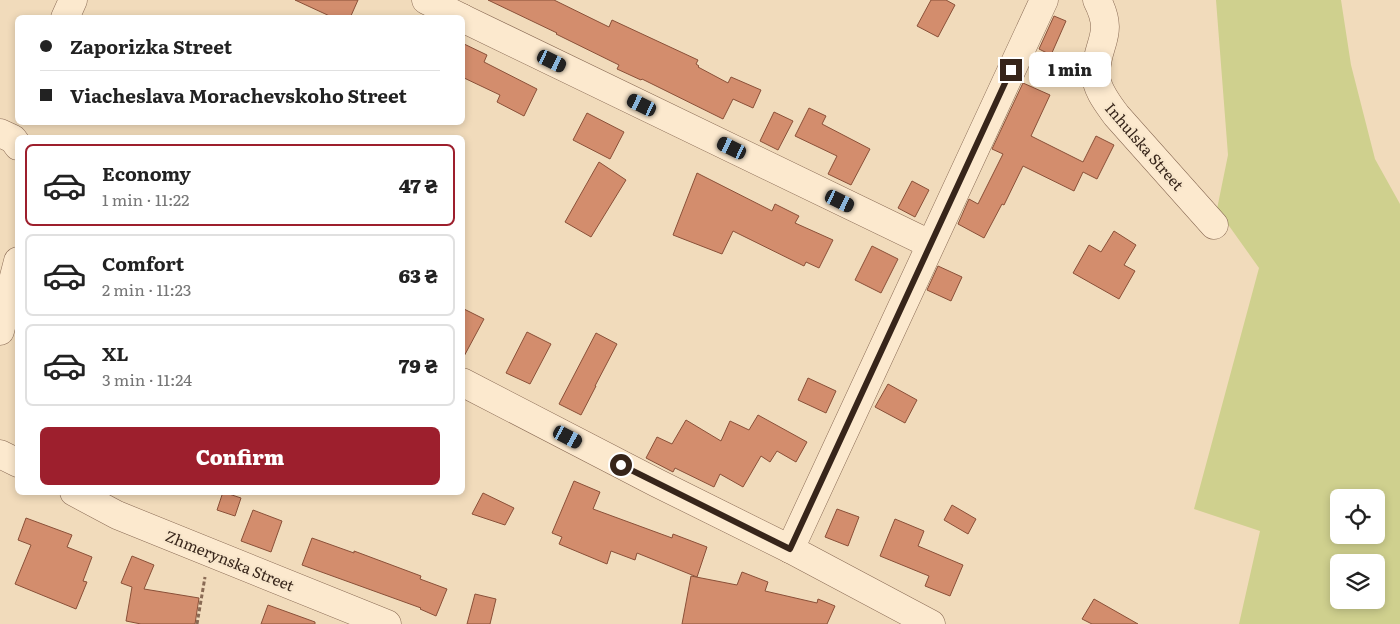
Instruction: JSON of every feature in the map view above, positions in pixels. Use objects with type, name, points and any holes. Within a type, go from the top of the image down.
[{"type":"street","points":[[66,15],[73,0]]},
{"type":"street","points":[[426,0],[456,15]]},
{"type":"street","points":[[790,549],[1044,0]]},
{"type":"street","name":"Inhulska Street","points":[[1097,0],[1105,23],[1104,40],[1095,74],[1105,100],[1116,115],[1214,225]]},
{"type":"street","points":[[465,19],[930,244]]},
{"type":"street","points":[[0,331],[15,273]]},
{"type":"street","points":[[465,384],[657,483],[790,549],[931,624]]},
{"type":"street","points":[[0,454],[15,462]]},
{"type":"street","name":"Zhmerynska Street","points":[[80,495],[117,515],[387,624]]},
{"type":"path","points":[[197,624],[206,572]]},
{"type":"green space","points":[[1216,0],[1341,0],[1351,65],[1375,159],[1400,204],[1400,624],[1239,624],[1260,531],[1194,509],[1259,268],[1217,209],[1228,155]]},
{"type":"building","points":[[295,0],[358,0],[351,15],[328,15]]},
{"type":"building","points":[[488,0],[554,0],[609,27],[612,20],[698,60],[696,64],[698,67],[728,83],[731,77],[761,90],[753,108],[733,99],[723,119],[642,79],[617,69],[619,65]]},
{"type":"building","points":[[931,0],[946,0],[955,5],[938,37],[917,26]]},
{"type":"building","points":[[1054,16],[1066,21],[1051,55],[1039,49]]},
{"type":"building","points":[[465,44],[487,55],[484,62],[537,89],[524,116],[497,102],[500,95],[465,78]]},
{"type":"building","points":[[1023,83],[1050,95],[1031,136],[1083,162],[1096,136],[1114,145],[1097,179],[1083,172],[1074,191],[1023,166],[1004,205],[1002,204],[984,238],[958,224],[969,199],[978,204],[1003,154],[992,149]]},
{"type":"building","points":[[809,108],[826,116],[822,124],[870,149],[851,185],[828,174],[837,156],[795,136]]},
{"type":"building","points":[[774,112],[793,121],[778,150],[760,141]]},
{"type":"building","points":[[587,113],[624,132],[610,159],[573,140]]},
{"type":"building","points":[[599,162],[626,180],[591,237],[565,222]]},
{"type":"building","points":[[697,173],[772,211],[775,204],[799,216],[795,223],[833,240],[819,268],[806,262],[804,266],[733,231],[722,254],[673,235]]},
{"type":"building","points":[[912,181],[929,190],[915,217],[898,208]]},
{"type":"building","points":[[1114,231],[1136,245],[1124,265],[1135,271],[1119,299],[1073,273],[1089,245],[1101,252]]},
{"type":"building","points":[[872,246],[898,259],[881,293],[855,280]]},
{"type":"building","points":[[938,266],[962,277],[951,301],[927,290]]},
{"type":"building","points":[[465,310],[484,319],[465,354]]},
{"type":"building","points":[[527,332],[551,344],[530,384],[506,373]]},
{"type":"building","points":[[596,333],[617,344],[581,415],[559,404]]},
{"type":"building","points":[[808,378],[836,391],[826,413],[798,400]]},
{"type":"building","points":[[888,384],[917,400],[905,423],[875,407]]},
{"type":"building","points":[[758,415],[807,442],[796,462],[777,451],[770,462],[761,456],[743,487],[720,474],[714,487],[675,468],[673,472],[646,458],[657,437],[672,444],[686,420],[721,441],[730,421],[749,430]]},
{"type":"building","points":[[574,481],[600,492],[593,509],[672,538],[673,534],[707,547],[697,577],[637,553],[635,560],[611,551],[607,564],[559,544],[562,537],[552,533]]},
{"type":"building","points":[[483,493],[514,508],[505,525],[472,514]]},
{"type":"building","points":[[222,495],[232,495],[241,498],[235,516],[217,510]]},
{"type":"building","points":[[952,505],[976,519],[968,534],[944,520]]},
{"type":"building","points":[[837,509],[859,517],[848,546],[825,537]]},
{"type":"building","points":[[253,510],[282,521],[271,552],[241,541]]},
{"type":"building","points":[[26,518],[72,535],[67,547],[92,557],[83,581],[87,582],[76,609],[15,584],[31,545],[18,540]]},
{"type":"building","points":[[895,519],[924,531],[918,546],[963,565],[950,596],[925,586],[929,576],[880,556]]},
{"type":"building","points":[[312,538],[354,553],[354,551],[421,576],[420,579],[447,589],[436,616],[421,608],[302,565]]},
{"type":"building","points":[[132,556],[154,565],[144,589],[199,598],[195,624],[141,624],[126,621],[132,587],[121,583]]},
{"type":"building","points":[[742,572],[768,582],[765,591],[817,603],[818,599],[835,606],[827,624],[682,624],[691,576],[737,585]]},
{"type":"building","points":[[475,594],[496,599],[490,624],[467,624]]},
{"type":"building","points":[[1094,599],[1138,624],[1092,624],[1082,619]]},
{"type":"building","points":[[268,605],[315,622],[315,624],[261,624]]},
{"type":"route","points":[[621,465],[790,549],[1011,70]]}]
